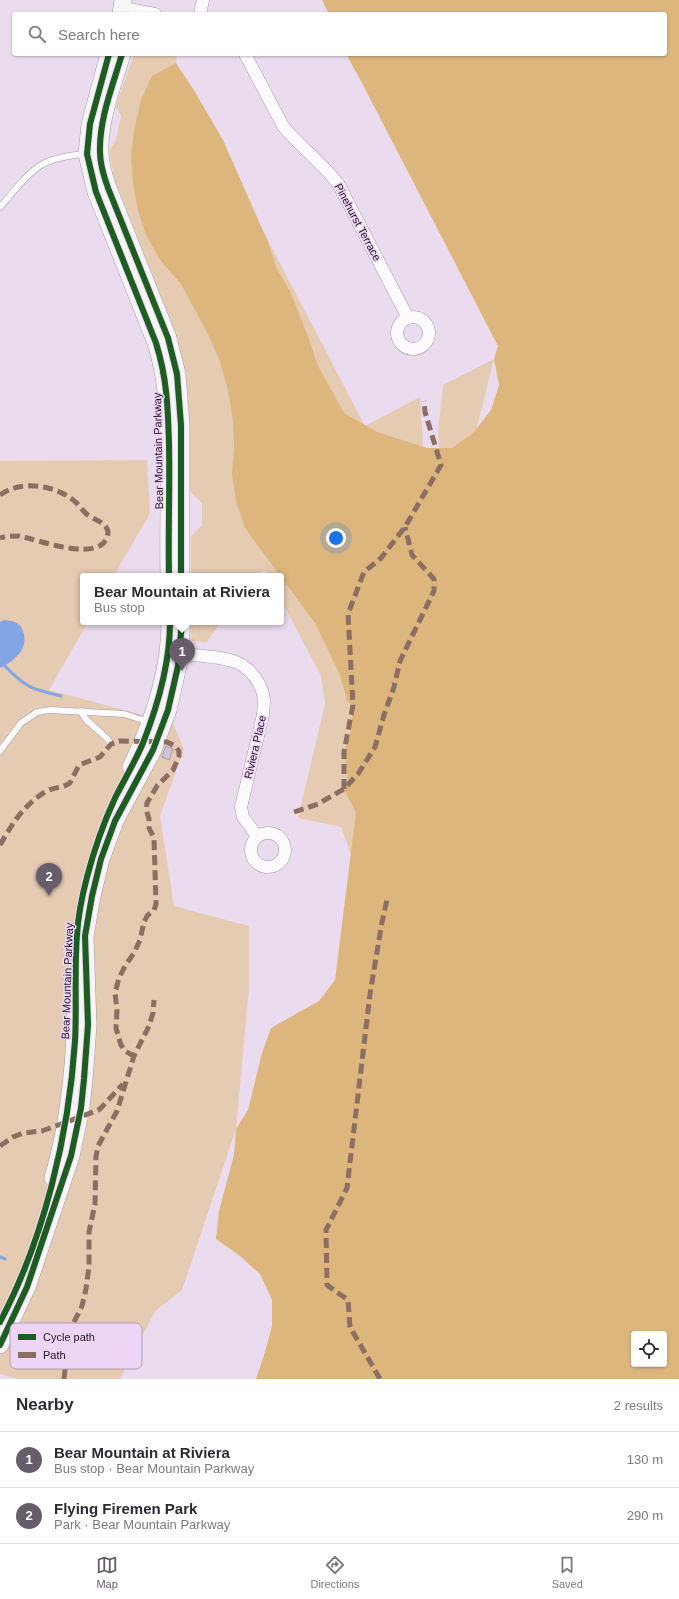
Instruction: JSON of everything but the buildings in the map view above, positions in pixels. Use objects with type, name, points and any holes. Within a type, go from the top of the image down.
[{"type":"street","points":[[200,12],[203,0]]},
{"type":"street","points":[[128,8],[146,12]]},
{"type":"street","name":"Bear Mountain Parkway","points":[[108,56],[90,124],[94,153],[96,192],[156,343],[166,382],[169,461],[169,573]]},
{"type":"street","name":"Bear Mountain Parkway","points":[[121,56],[94,153],[168,338],[177,374],[181,425],[181,573]]},
{"type":"street","name":"Pinehurst Terrace","points":[[246,56],[283,126],[290,135],[333,176],[339,185],[408,318]]},
{"type":"street","name":"Bear Mountain Parkway","points":[[12,1323],[39,1253],[71,1156],[76,1135],[83,1086],[87,1031],[86,936],[96,878],[115,821],[153,750],[162,727],[174,686],[174,653],[170,625]]},
{"type":"street","name":"Bear Mountain Parkway","points":[[0,1322],[19,1284],[31,1250],[54,1174],[64,1133],[72,1078],[77,934],[87,876],[106,818],[142,745],[174,653],[181,625]]},
{"type":"street","name":"Riviera Place","points":[[174,653],[227,659],[238,662],[255,677],[261,688],[264,700],[263,715],[242,807],[243,817],[257,836]]},
{"type":"street","name":"Bear Mountain Parkway","points":[[0,1346],[10,1326]]},
{"type":"lane","points":[[0,207],[26,178],[42,164],[67,156],[94,153]]},
{"type":"lane","points":[[0,751],[21,724],[37,712],[50,710],[124,714],[150,723]]},
{"type":"lane","points":[[81,711],[83,716],[103,733],[111,744]]},
{"type":"shaded area","points":[[322,0],[679,0],[679,1379],[256,1379],[272,1326],[272,1300],[260,1274],[240,1256],[216,1239],[219,1211],[234,1155],[236,1129],[248,1110],[262,1053],[271,1028],[319,1001],[335,980],[356,813],[344,789],[348,778],[344,752],[350,736],[353,706],[347,701],[340,675],[315,623],[284,581],[284,573],[278,573],[245,528],[236,501],[232,474],[234,447],[233,420],[228,390],[220,362],[209,336],[181,284],[161,261],[146,235],[138,211],[133,183],[131,155],[135,126],[141,100],[152,76],[176,63],[223,140],[268,242],[277,269],[290,291],[317,364],[344,413],[377,432],[427,448],[452,448],[474,432],[491,410],[499,385],[494,359],[498,346],[347,56],[667,56],[667,12],[328,12]]},
{"type":"shaded area","points":[[133,56],[177,56],[176,64],[365,426],[420,397],[424,461],[362,884],[341,827],[298,818],[325,704],[321,676],[284,606],[284,573],[267,573],[265,570],[260,573],[191,573],[191,537],[202,525],[202,503],[190,491],[188,394],[180,350],[171,322],[115,181],[109,151],[116,140],[121,116],[116,106]]},
{"type":"shaded area","points":[[494,359],[467,466],[440,462],[438,432],[443,385]]},
{"type":"shaded area","points":[[147,460],[150,513],[116,573],[80,573],[80,625],[86,625],[49,690],[173,723],[184,749],[160,816],[174,906],[249,926],[249,988],[236,1129],[182,1290],[155,1311],[142,1336],[142,1323],[10,1323],[10,1369],[125,1369],[120,1379],[18,1379],[0,1374],[0,461]]},
{"type":"shaded area","points":[[192,625],[219,625],[207,642],[191,641]]},
{"type":"water","points":[[4,620],[19,624],[24,636],[24,642],[20,653],[0,668],[0,622]]},
{"type":"waterway","points":[[5,666],[30,687],[61,696]]},
{"type":"waterway","points":[[0,1257],[5,1259]]},
{"type":"marked path","points":[[344,789],[344,752],[353,705],[348,614],[364,572],[381,558],[405,527],[441,465],[425,412],[424,401]]},
{"type":"marked path","points":[[0,495],[8,490],[27,486],[36,486],[56,490],[72,499],[89,516],[103,524],[108,531],[105,542],[96,547],[84,549],[70,548],[19,536],[7,536],[0,538]]},
{"type":"marked path","points":[[294,812],[318,804],[344,789],[358,774],[375,747],[394,687],[400,661],[434,591],[434,579],[412,555],[405,527]]},
{"type":"marked path","points":[[0,845],[14,822],[32,802],[47,791],[70,783],[79,765],[100,757],[111,744],[119,741],[167,742],[175,746],[179,751],[179,756],[173,770],[157,786],[147,803],[146,809],[149,819],[149,828],[154,838],[156,904],[154,910],[147,916],[144,922],[140,940],[119,978],[115,993],[117,1010],[116,1028],[121,1045],[125,1051],[134,1056]]},
{"type":"marked path","points":[[380,1379],[350,1327],[348,1300],[327,1285],[326,1230],[347,1188],[370,994],[382,922],[388,896]]},
{"type":"marked path","points":[[74,1323],[82,1306],[86,1289],[89,1266],[89,1232],[95,1204],[96,1157],[98,1146],[117,1111],[134,1056],[149,1026],[153,1013],[154,1000]]},
{"type":"marked path","points":[[0,1146],[13,1137],[23,1133],[42,1131],[100,1109],[123,1084]]},
{"type":"marked path","points":[[64,1379],[65,1369]]},
{"type":"cycle path","points":[[108,56],[90,124],[87,154],[96,192],[156,343],[163,368],[169,431],[169,573]]},
{"type":"cycle path","points":[[121,56],[104,115],[100,140],[101,162],[108,188],[168,338],[177,374],[181,425],[181,573]]},
{"type":"cycle path","points":[[0,1322],[16,1290],[29,1256],[52,1185],[60,1149],[72,1076],[76,1028],[77,935],[79,913],[85,884],[96,847],[115,798],[140,750],[154,714],[168,653],[170,625]]},
{"type":"cycle path","points":[[10,1323],[27,1287],[71,1156],[81,1108],[88,1025],[85,936],[92,896],[101,859],[115,821],[153,750],[168,710],[178,666],[182,625]]},
{"type":"cycle path","points":[[0,1345],[10,1324]]},
{"type":"place","name":"Bear Mountain at Riviera","points":[[182,671]]},
{"type":"place","name":"Flying Firemen Park","points":[[49,896]]}]
